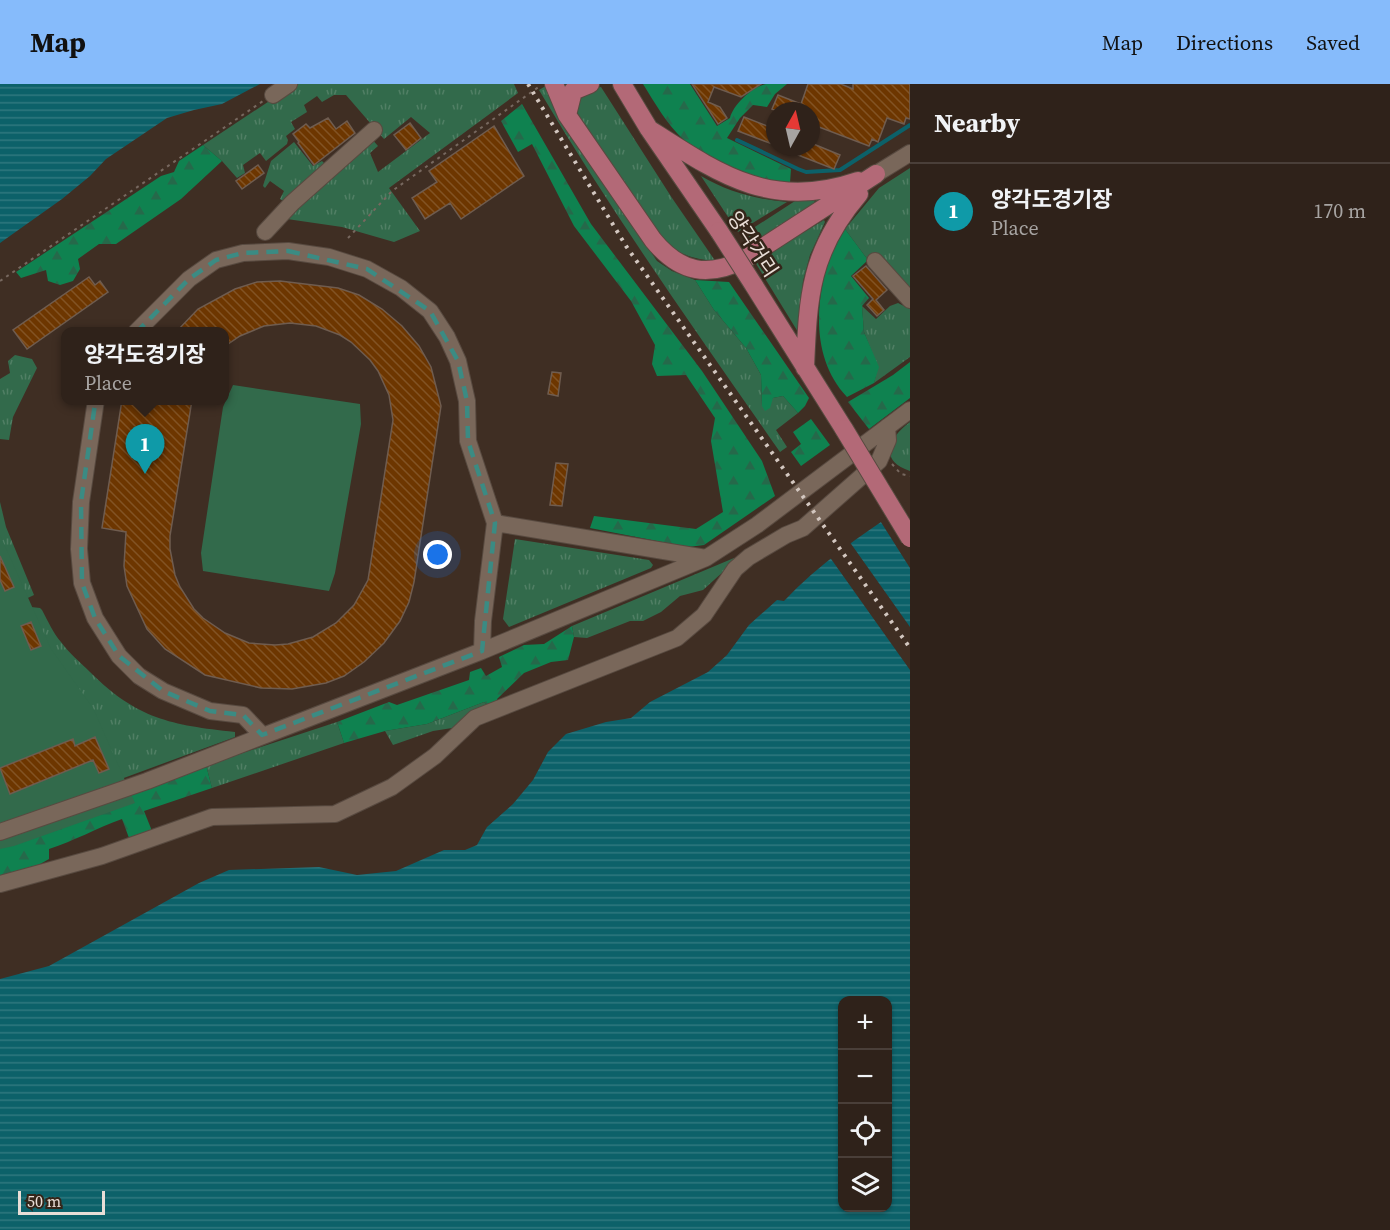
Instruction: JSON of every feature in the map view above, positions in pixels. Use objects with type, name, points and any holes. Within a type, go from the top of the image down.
[{"type":"main road","points":[[554,84],[567,115],[665,255],[696,269],[710,271],[727,268],[746,259],[876,174]]},
{"type":"main road","points":[[567,115],[573,91],[590,84]]},
{"type":"main road","name":"양각거리","points":[[622,84],[649,129],[753,284],[910,538]]},
{"type":"main road","points":[[649,129],[724,174],[759,187],[779,191],[813,191],[843,186],[876,174]]},
{"type":"main road","points":[[806,368],[812,283],[820,256],[841,215],[876,174]]},
{"type":"street","points":[[273,95],[289,84]]},
{"type":"street","points":[[264,231],[374,130]]},
{"type":"street","points":[[876,174],[910,153]]},
{"type":"street","points":[[141,327],[189,279],[216,260],[243,253],[288,251],[329,257],[367,269],[401,288],[430,311],[447,337],[458,361],[467,401],[468,441],[495,523],[483,621],[482,651]]},
{"type":"street","points":[[875,261],[910,300]]},
{"type":"street","points":[[95,405],[81,502],[79,549],[82,584],[95,618],[119,656],[139,676],[163,692],[210,711],[243,715],[262,735]]},
{"type":"street","points":[[0,832],[147,781],[482,651],[706,558],[757,525],[910,410]]},
{"type":"street","points":[[0,884],[102,856],[212,817],[335,814],[393,787],[435,756],[475,718],[677,638],[704,615],[735,569],[749,557],[786,535],[803,528],[879,461],[888,440],[887,427]]},
{"type":"street","points":[[495,523],[706,558]]},
{"type":"path","points":[[348,238],[392,191],[543,84]]},
{"type":"path","points":[[0,281],[273,95]]},
{"type":"path","points":[[885,451],[890,462],[901,474],[910,476]]},
{"type":"highlighted area","points":[[288,251],[367,269],[430,311],[458,361],[467,401],[468,441],[495,523],[482,651],[262,735],[243,715],[210,711],[163,691],[119,656],[95,618],[82,583],[81,502],[98,383],[128,341],[189,279],[216,260],[243,253]]},
{"type":"green space","points":[[295,84],[514,84],[518,93],[389,188],[420,231],[394,242],[342,227],[287,219],[370,137],[378,146],[370,153],[378,172],[430,133],[411,117],[384,139],[346,95],[334,95],[322,102],[317,96],[304,105],[307,112],[291,122],[295,129],[286,136],[287,144],[266,161],[260,153],[243,165],[245,173],[237,178],[203,145]]},
{"type":"green space","points":[[549,84],[571,135],[657,261],[672,271],[695,280],[714,310],[746,348],[761,375],[762,406],[773,398],[783,396],[798,413],[776,430],[787,447],[780,452],[656,273],[567,137],[539,90]]},
{"type":"green space","points":[[643,84],[690,84],[717,126],[730,118],[739,102],[755,89],[766,84],[787,84],[775,94],[770,102],[766,102],[766,107],[753,105],[740,118],[727,138],[791,169],[790,183],[747,174],[707,157],[684,140],[662,114]]},
{"type":"green space","points":[[601,87],[716,262],[681,253],[662,240],[575,112],[584,95]]},
{"type":"green space","points":[[522,104],[591,224],[702,371],[762,461],[775,496],[704,545],[688,547],[590,528],[594,516],[696,529],[723,512],[711,441],[715,418],[686,375],[657,376],[652,364],[655,345],[631,301],[574,226],[532,144],[518,152],[501,121]]},
{"type":"green space","points":[[294,142],[313,166],[322,161],[326,165],[286,203],[280,199],[284,191],[270,181],[265,188],[263,186],[271,161]]},
{"type":"green space","points":[[203,145],[222,161],[181,199],[116,244],[99,244],[78,259],[80,269],[73,281],[60,285],[48,281],[46,270],[21,278],[16,272],[161,176],[174,172],[179,161]]},
{"type":"green space","points":[[910,168],[910,293],[868,260],[845,229],[879,188]]},
{"type":"green space","points":[[701,176],[742,194],[787,202],[738,232]]},
{"type":"green space","points":[[814,199],[815,203],[750,250],[741,236],[795,201]]},
{"type":"green space","points":[[824,220],[810,255],[803,281],[798,332],[755,262]]},
{"type":"green space","points":[[845,229],[868,260],[851,276],[869,298],[862,306],[864,332],[879,367],[874,383],[847,397],[827,366],[819,330],[821,293],[825,275],[830,257]]},
{"type":"green space","points":[[695,280],[729,282],[809,398],[798,413],[783,396],[773,398],[770,408],[765,411],[762,406],[761,375],[746,348],[714,310]]},
{"type":"green space","points":[[898,303],[910,309],[910,357],[874,383],[878,367],[864,332],[862,306],[876,319],[890,306]]},
{"type":"green space","points":[[15,355],[32,359],[37,368],[13,417],[9,440],[0,439],[0,379],[10,373],[8,361]]},
{"type":"green space","points":[[910,362],[910,398],[869,429],[848,402]]},
{"type":"green space","points":[[233,385],[360,404],[361,424],[335,573],[329,591],[203,571],[201,553],[223,407],[229,405],[229,394]]},
{"type":"green space","points":[[811,419],[830,445],[801,466],[791,452],[801,444],[793,432]]},
{"type":"green space","points":[[910,422],[910,471],[900,467],[894,461],[890,455],[890,448],[892,441]]},
{"type":"green space","points":[[0,502],[6,527],[34,595],[11,606],[0,561]]},
{"type":"green space","points":[[0,535],[51,649],[93,708],[135,803],[0,849]]},
{"type":"green space","points":[[515,539],[649,560],[653,565],[651,568],[509,627],[503,619]]},
{"type":"green space","points":[[734,558],[735,561],[703,590],[680,596],[661,612],[643,621],[630,621],[587,638],[574,637],[572,626]]},
{"type":"green space","points":[[31,607],[42,610],[56,635],[68,650],[107,688],[123,700],[156,717],[192,726],[235,732],[235,737],[121,779],[65,726]]},
{"type":"green space","points":[[572,626],[574,637],[568,660],[551,662],[524,673],[497,699],[497,705],[492,709],[484,702],[427,724],[385,731],[344,743],[337,722],[389,702],[397,705],[469,680],[470,672],[481,668],[486,676],[502,667],[499,657],[524,645],[544,644]]},
{"type":"green space","points":[[484,702],[492,709],[452,728],[433,731],[393,745],[385,731],[427,724]]},
{"type":"green space","points":[[337,722],[344,743],[212,788],[206,765]]},
{"type":"green space","points":[[206,765],[212,788],[144,811],[152,831],[129,838],[122,819],[49,849],[49,859],[26,872],[0,880],[0,837]]},
{"type":"water","points":[[0,84],[260,84],[222,104],[167,118],[106,159],[90,176],[62,199],[0,243]]},
{"type":"water","points":[[910,503],[910,1230],[0,1230],[0,979],[49,966],[199,883],[229,870],[319,867],[357,875],[396,871],[444,850],[465,850],[477,845],[487,827],[513,804],[533,780],[548,752],[566,734],[606,722],[631,718],[650,702],[708,672],[727,655],[749,625],[777,600],[784,601],[828,560]]},
{"type":"pier","points":[[908,501],[910,503],[910,568],[879,519]]},
{"type":"pier","points":[[849,541],[910,627],[910,670],[829,556]]},
{"type":"building","points":[[692,84],[761,84],[741,97],[714,87],[708,102],[720,107],[727,118],[718,124]]},
{"type":"building","points":[[808,84],[841,84],[853,89],[853,84],[910,84],[910,119],[906,118],[904,124],[887,118],[878,142],[872,139],[869,146],[820,127],[820,102],[802,102]]},
{"type":"building","points":[[778,95],[796,102],[775,102]]},
{"type":"building","points":[[744,117],[766,126],[766,142],[738,131]]},
{"type":"building","points":[[328,118],[336,129],[347,121],[355,133],[314,165],[293,134],[306,124],[310,128]]},
{"type":"building","points":[[410,123],[421,138],[406,150],[394,135]]},
{"type":"building","points":[[494,126],[524,176],[461,219],[450,203],[425,219],[412,198],[437,182],[429,171]]},
{"type":"building","points":[[820,147],[840,155],[834,169],[801,156],[820,156]]},
{"type":"building","points":[[258,165],[264,173],[242,189],[236,181]]},
{"type":"building","points":[[866,266],[887,290],[876,300],[884,310],[877,316],[867,305],[873,299],[853,276]]},
{"type":"building","points":[[89,277],[95,285],[100,281],[108,292],[27,349],[13,330]]},
{"type":"building","points":[[280,281],[338,288],[359,295],[382,309],[402,326],[419,346],[431,367],[441,406],[414,582],[409,602],[400,621],[384,643],[364,662],[344,676],[326,683],[292,689],[261,688],[205,675],[165,649],[147,629],[127,586],[124,566],[126,532],[102,528],[121,405],[191,405],[170,536],[170,549],[175,575],[194,609],[225,633],[249,643],[275,645],[313,637],[336,623],[354,605],[368,580],[393,420],[389,395],[378,371],[351,342],[316,326],[290,323],[264,326],[229,343],[229,327],[181,327],[198,309],[235,289],[257,282]]},
{"type":"building","points":[[552,372],[561,373],[558,396],[548,394]]},
{"type":"building","points":[[556,463],[568,464],[562,506],[550,505]]},
{"type":"building","points":[[0,556],[14,587],[5,591],[0,580]]},
{"type":"building","points":[[31,622],[41,646],[31,650],[21,626]]},
{"type":"building","points":[[95,737],[109,769],[99,773],[93,760],[10,794],[0,768],[73,739],[75,746]]},
{"type":"waterway","points":[[737,140],[806,172],[840,170],[910,125]]},
{"type":"railway","points":[[528,84],[626,246],[910,648]]},
{"type":"place","name":"양각도경기장","points":[[145,474]]}]
